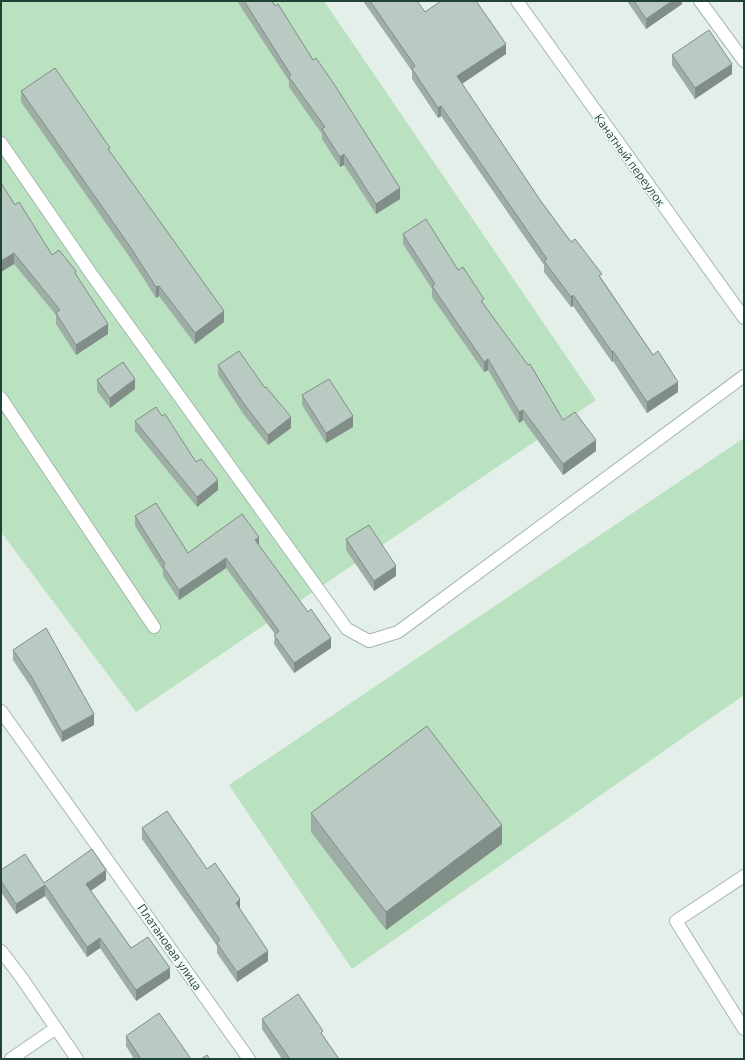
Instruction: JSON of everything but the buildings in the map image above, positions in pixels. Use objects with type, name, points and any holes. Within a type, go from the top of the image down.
[{"type":"street","name":"Канатный переулок","points":[[517,1],[744,318]]},
{"type":"street","points":[[700,1],[744,61]]},
{"type":"street","points":[[1,143],[92,275],[347,629],[369,641],[398,632],[744,376]]},
{"type":"street","points":[[1,398],[154,627]]},
{"type":"street","name":"Платановая улица","points":[[1,711],[249,1059]]},
{"type":"street","points":[[744,876],[676,921],[744,1029]]},
{"type":"street","points":[[1,951],[21,977],[77,1059]]},
{"type":"street","points":[[11,1059],[56,1028]]},
{"type":"green space","points":[[1,1],[324,1],[596,400],[136,712],[1,532]]},
{"type":"green space","points":[[744,438],[744,695],[352,969],[229,785]]}]
